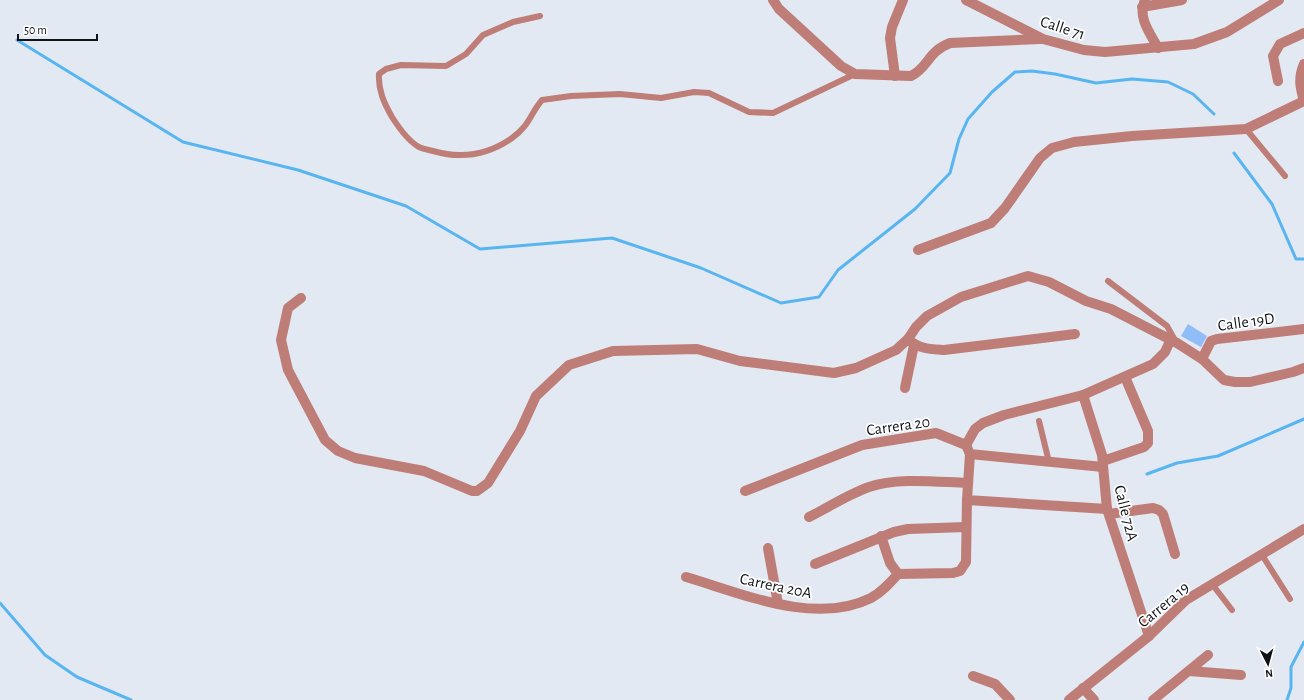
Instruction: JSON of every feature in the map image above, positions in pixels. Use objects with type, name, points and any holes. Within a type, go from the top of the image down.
[{"type":"street","points":[[772,0],[779,9],[842,66],[855,74],[911,76],[918,73],[939,48],[950,43],[1043,39]]},
{"type":"street","points":[[895,76],[890,38],[892,27],[903,0]]},
{"type":"street","name":"Calle 71","points":[[966,0],[986,4],[1043,39],[1084,50],[1105,52],[1158,48]]},
{"type":"street","points":[[1182,0],[1143,4],[1142,16],[1158,48],[1194,44],[1227,32],[1279,0]]},
{"type":"street","points":[[1278,81],[1273,56],[1280,44],[1304,34]]},
{"type":"street","points":[[918,250],[991,224],[1006,208],[1040,158],[1052,148],[1074,142],[1132,136],[1246,129],[1304,101],[1299,74],[1304,64]]},
{"type":"street","points":[[905,388],[911,342],[916,327],[927,316],[961,297],[1028,276],[1049,282],[1086,301],[1111,309],[1174,342],[1202,359],[1224,380],[1250,382],[1304,368]]},
{"type":"street","points":[[301,298],[288,308],[281,340],[288,370],[325,440],[338,451],[355,458],[424,471],[472,491],[477,491],[488,483],[520,431],[536,396],[569,365],[613,351],[697,349],[740,361],[834,373],[863,365],[911,342],[933,350],[944,350],[1074,334]]},
{"type":"street","name":"Calle 19D","points":[[1202,359],[1211,341],[1217,339],[1304,329]]},
{"type":"street","points":[[881,536],[890,563],[898,574],[953,573],[960,570],[966,562],[968,449],[975,429],[983,423],[1004,415],[1083,395],[1125,377],[1153,364],[1174,342]]},
{"type":"street","points":[[1103,464],[1144,447],[1148,443],[1148,432],[1125,377]]},
{"type":"street","name":"Calle 72A","points":[[1083,395],[1103,464],[1108,511],[1149,636]]},
{"type":"street","name":"Carrera 20","points":[[745,491],[862,445],[936,433],[968,449],[1049,462],[1103,464]]},
{"type":"street","points":[[809,516],[869,487],[880,484],[895,482],[967,483]]},
{"type":"street","points":[[967,500],[1108,511],[1153,508],[1159,510],[1163,514],[1175,554]]},
{"type":"street","points":[[815,564],[881,536],[908,529],[966,527]]},
{"type":"street","name":"Carrera 19","points":[[1069,700],[1149,636],[1186,600],[1304,530]]},
{"type":"street","points":[[768,548],[778,604]]},
{"type":"street","name":"Carrera 20A","points":[[686,577],[778,604],[797,608],[824,609],[845,607],[877,595],[898,574]]},
{"type":"street","points":[[1153,700],[1208,655]]},
{"type":"street","points":[[1189,671],[1241,675]]},
{"type":"street","points":[[973,676],[995,684],[1010,700]]},
{"type":"street","points":[[1083,688],[1094,700]]},
{"type":"lane","points":[[540,16],[513,22],[483,35],[466,54],[446,66],[401,65],[386,69],[379,74],[379,84],[387,108],[405,135],[419,147],[456,156],[466,155],[487,151],[511,139],[526,127],[532,118],[535,108],[542,100],[570,96],[620,94],[661,98],[694,92],[709,93],[749,112],[773,113],[855,74]]},
{"type":"lane","points":[[1246,129],[1285,176]]},
{"type":"lane","points":[[1108,281],[1167,326],[1174,342]]},
{"type":"lane","points":[[1039,421],[1049,462]]},
{"type":"lane","points":[[1262,555],[1290,599]]},
{"type":"lane","points":[[1212,584],[1232,610]]},
{"type":"building","points":[[1188,324],[1207,336],[1201,347],[1181,336]]},
{"type":"waterway","points":[[17,40],[183,142],[298,170],[406,206],[480,249],[612,238],[701,268],[781,303],[819,297],[838,270],[915,209],[950,173],[959,139],[968,119],[992,92],[1015,72],[1032,71],[1055,74],[1096,83],[1132,79],[1168,82],[1193,94],[1214,114]]},
{"type":"waterway","points":[[1234,153],[1272,204],[1296,259],[1304,259]]},
{"type":"waterway","points":[[1147,474],[1177,463],[1218,456],[1304,419]]},
{"type":"waterway","points":[[0,603],[45,655],[77,677],[131,700]]},
{"type":"waterway","points":[[1287,700],[1291,688],[1291,667],[1304,642]]}]
